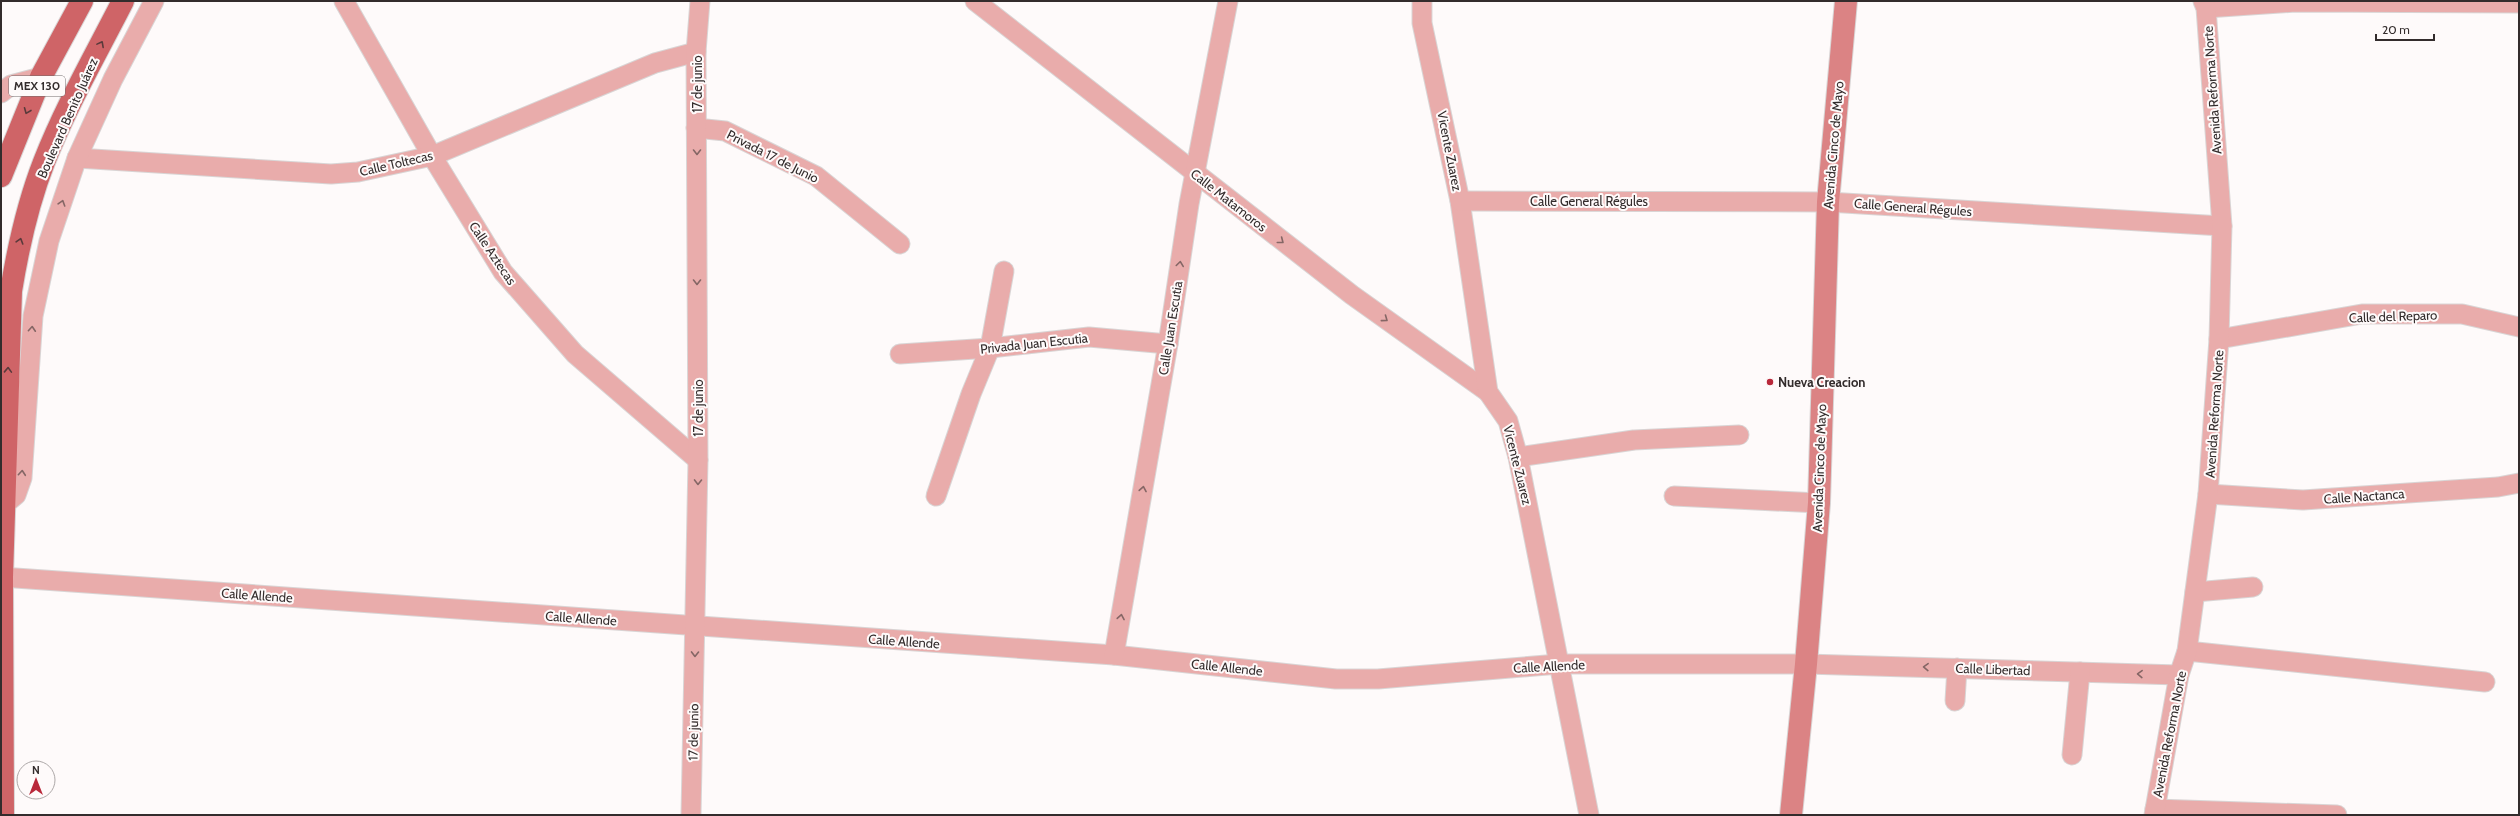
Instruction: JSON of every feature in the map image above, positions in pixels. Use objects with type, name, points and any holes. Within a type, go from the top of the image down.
[{"type":"main road","name":"MEX 130","points":[[1,176],[41,77],[82,1]]},
{"type":"main road","name":"Boulevard Benito Juárez","points":[[3,815],[1,577],[11,291],[18,248],[44,162],[80,84],[123,1]]},
{"type":"street","points":[[4,505],[16,495],[22,478],[33,316],[49,241],[77,158],[113,79],[154,1]]},
{"type":"street","name":"Calle Aztecas","points":[[344,1],[432,156],[503,272],[575,354],[698,460]]},
{"type":"street","name":"17 de junio","points":[[691,815],[696,626],[698,460],[696,52],[700,1]]},
{"type":"street","name":"Calle Matamoros","points":[[975,1],[1352,295],[1488,392]]},
{"type":"street","name":"Calle Juan Escutia","points":[[1114,655],[1168,344],[1195,174],[1228,1]]},
{"type":"street","name":"Vicente Zuarez","points":[[1422,1],[1422,23],[1460,201],[1488,392],[1508,421],[1518,457],[1589,815]]},
{"type":"street","name":"Avenida Cinco de Mayo","points":[[1791,815],[1806,664],[1819,503],[1828,202],[1846,1]]},
{"type":"street","points":[[2205,5],[2295,1],[2519,2]]},
{"type":"street","name":"Avenida Reforma Norte","points":[[2154,812],[2179,675],[2187,651],[2208,494],[2219,339],[2222,226],[2205,5]]},
{"type":"street","name":"Calle Toltecas","points":[[77,158],[331,174],[358,172],[432,156],[655,63],[696,52]]},
{"type":"street","points":[[1,93],[11,85],[41,77]]},
{"type":"street","name":"Privada 17 de Junio","points":[[696,128],[725,131],[816,176],[900,244]]},
{"type":"street","name":"Calle General Régules","points":[[1460,201],[1828,202],[2222,226]]},
{"type":"street","points":[[936,496],[971,394],[990,348],[1004,271]]},
{"type":"street","name":"Calle del Reparo","points":[[2219,339],[2362,314],[2462,314],[2519,327]]},
{"type":"street","name":"Privada Juan Escutia","points":[[900,354],[990,348],[1090,337],[1168,344]]},
{"type":"street","points":[[1518,457],[1634,440],[1739,435]]},
{"type":"street","name":"Calle Nactanca","points":[[2208,494],[2303,500],[2498,487],[2519,483]]},
{"type":"street","points":[[1674,496],[1819,503]]},
{"type":"street","name":"Calle Allende","points":[[1,577],[1114,655],[1336,679],[1378,679],[1559,664],[1806,664]]},
{"type":"street","points":[[2195,592],[2253,587]]},
{"type":"street","points":[[2187,651],[2485,682]]},
{"type":"street","name":"Calle Libertad","points":[[1806,664],[2179,675]]},
{"type":"street","points":[[1955,701],[1957,668]]},
{"type":"street","points":[[2072,755],[2080,672]]},
{"type":"street","points":[[2154,812],[2337,815]]},
{"type":"place","name":"Nueva Creacion","points":[[1770,382]]}]
